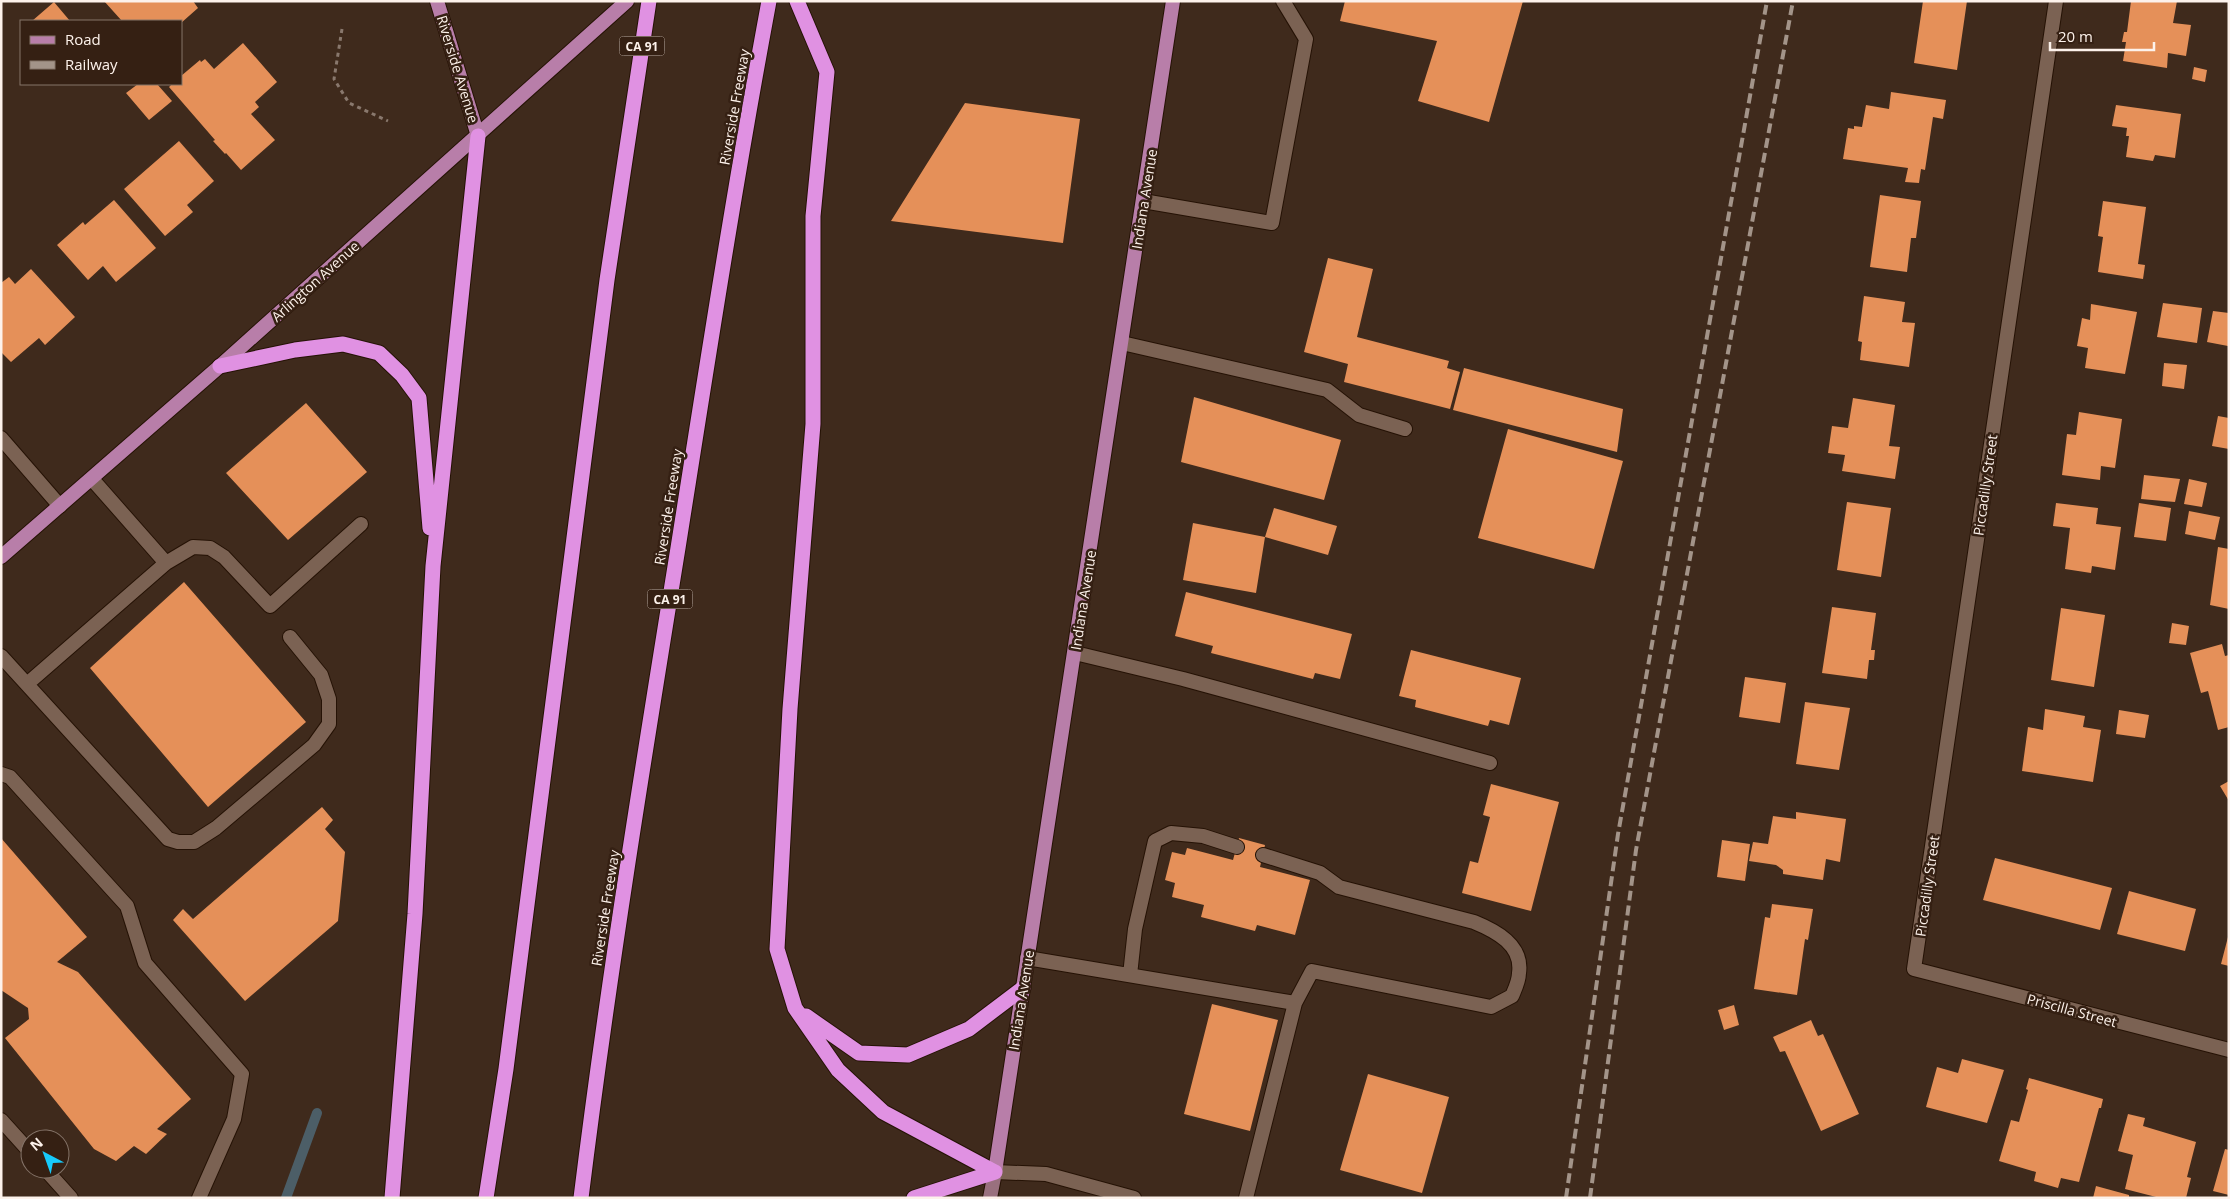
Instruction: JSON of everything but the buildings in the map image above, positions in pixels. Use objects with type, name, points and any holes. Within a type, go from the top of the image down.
[{"type":"highway","name":"CA 91","points":[[486,1198],[506,1069],[606,290],[649,1]]},
{"type":"highway","name":"Riverside Freeway","points":[[580,1198],[597,1068],[666,622],[769,1]]},
{"type":"highway","points":[[797,1],[827,72],[813,216],[813,424],[790,709],[777,949],[795,1008],[838,1070],[883,1112],[995,1172]]},
{"type":"highway","points":[[392,1198],[415,914],[433,566],[478,136]]},
{"type":"highway","points":[[220,366],[295,350],[343,344],[379,353],[402,375],[419,398],[433,566]]},
{"type":"highway","points":[[795,1008],[859,1054],[908,1055],[970,1029],[1023,988]]},
{"type":"highway","points":[[914,1198],[995,1172]]},
{"type":"main road","name":"Riverside Avenue","points":[[437,1],[478,136]]},
{"type":"main road","name":"Arlington Avenue","points":[[1,557],[220,366],[626,1]]},
{"type":"main road","name":"Indiana Avenue","points":[[990,1198],[1144,201],[1173,1]]},
{"type":"street","points":[[1144,201],[1272,223],[1306,39],[1283,1]]},
{"type":"street","name":"Piccadilly Street","points":[[1914,969],[2056,1]]},
{"type":"street","points":[[1122,343],[1326,390],[1359,415],[1406,429]]},
{"type":"street","points":[[1,438],[60,506]]},
{"type":"street","points":[[92,479],[166,563]]},
{"type":"street","points":[[27,684],[166,563],[194,547],[210,548],[224,557],[270,606],[362,524]]},
{"type":"street","points":[[1,656],[168,839],[178,842],[194,842],[216,828],[314,745],[329,724],[329,699],[321,675],[290,637]]},
{"type":"street","points":[[1075,652],[1183,679],[1490,763]]},
{"type":"street","points":[[1,774],[10,777],[127,906],[145,962],[242,1074],[234,1119],[199,1198]]},
{"type":"street","points":[[1130,976],[1135,929],[1155,840],[1171,833],[1203,836],[1236,847]]},
{"type":"street","points":[[1246,1198],[1295,1003],[1312,972],[1491,1008],[1512,996],[1520,973],[1517,955],[1508,941],[1494,931],[1474,922],[1339,887],[1320,873],[1263,855]]},
{"type":"street","points":[[1028,958],[1295,1003]]},
{"type":"street","name":"Priscilla Street","points":[[1914,969],[2229,1050]]},
{"type":"street","points":[[1,1120],[20,1141]]},
{"type":"street","points":[[995,1172],[1046,1174],[1134,1198]]},
{"type":"street","points":[[54,1179],[71,1198]]},
{"type":"path","points":[[342,29],[334,79],[349,103],[388,120]]},
{"type":"waterway","points":[[286,1198],[317,1113]]},
{"type":"railway","points":[[1566,1198],[1618,834],[1767,1]]},
{"type":"railway","points":[[1590,1198],[1636,850],[1793,1]]}]
